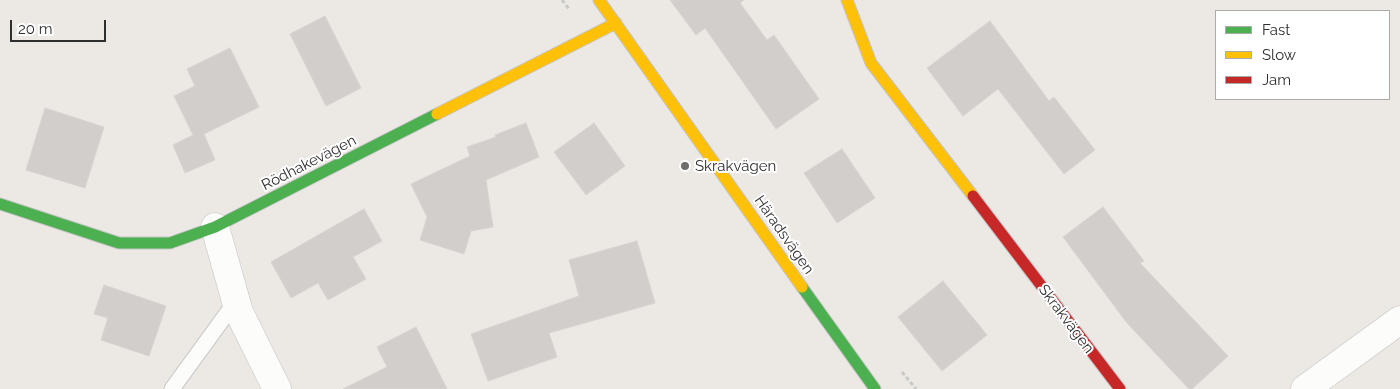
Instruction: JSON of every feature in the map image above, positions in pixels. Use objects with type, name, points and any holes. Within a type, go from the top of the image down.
[{"type":"street","name":"Häradsvägen","points":[[599,0],[875,389]]},
{"type":"street","name":"Skrakvägen","points":[[847,0],[871,63],[1120,389]]},
{"type":"street","name":"Rödhakevägen","points":[[0,204],[119,243],[170,243],[215,227],[616,24]]},
{"type":"street","points":[[215,227],[239,312],[277,389]]},
{"type":"street","points":[[1305,389],[1400,320]]},
{"type":"lane","points":[[172,389],[236,301]]},
{"type":"building","points":[[670,0],[744,0],[740,3],[767,40],[774,35],[819,99],[776,129],[705,28],[696,35]]},
{"type":"building","points":[[325,16],[361,88],[326,106],[290,34]]},
{"type":"building","points":[[990,21],[1049,101],[1054,97],[1095,150],[1064,174],[998,89],[963,116],[927,68]]},
{"type":"building","points":[[230,48],[259,107],[204,134],[215,160],[185,173],[173,145],[193,135],[174,96],[195,86],[187,69]]},
{"type":"building","points":[[45,108],[104,127],[85,188],[26,170]]},
{"type":"building","points":[[526,123],[539,157],[486,180],[493,227],[471,231],[464,254],[420,240],[427,217],[411,184],[470,156],[467,147],[496,137],[495,135]]},
{"type":"building","points":[[594,123],[625,166],[586,195],[554,152]]},
{"type":"building","points":[[842,149],[875,198],[837,223],[804,173]]},
{"type":"building","points":[[1103,207],[1144,261],[1140,263],[1228,356],[1192,389],[1189,389],[1127,323],[1063,237]]},
{"type":"building","points":[[364,209],[382,241],[353,257],[366,279],[328,300],[318,283],[291,298],[271,262]]},
{"type":"building","points":[[637,241],[655,303],[549,333],[557,357],[488,381],[471,334],[579,296],[569,260]]},
{"type":"building","points":[[943,281],[987,335],[942,371],[898,317]]},
{"type":"building","points":[[104,285],[166,306],[149,356],[101,340],[108,318],[94,314]]},
{"type":"building","points":[[416,327],[447,389],[343,389],[387,367],[377,347]]},
{"type":"traffic: fast","points":[[0,204],[119,243],[170,243],[215,227],[437,114]]},
{"type":"traffic: fast","points":[[802,287],[875,389]]},
{"type":"traffic: slow","points":[[599,0],[802,287]]},
{"type":"traffic: slow","points":[[847,0],[871,63],[973,196]]},
{"type":"traffic: slow","points":[[437,114],[616,23]]},
{"type":"traffic: jam","points":[[973,196],[1120,389]]},
{"type":"place","name":"Skrakvägen","points":[[685,166]]}]
